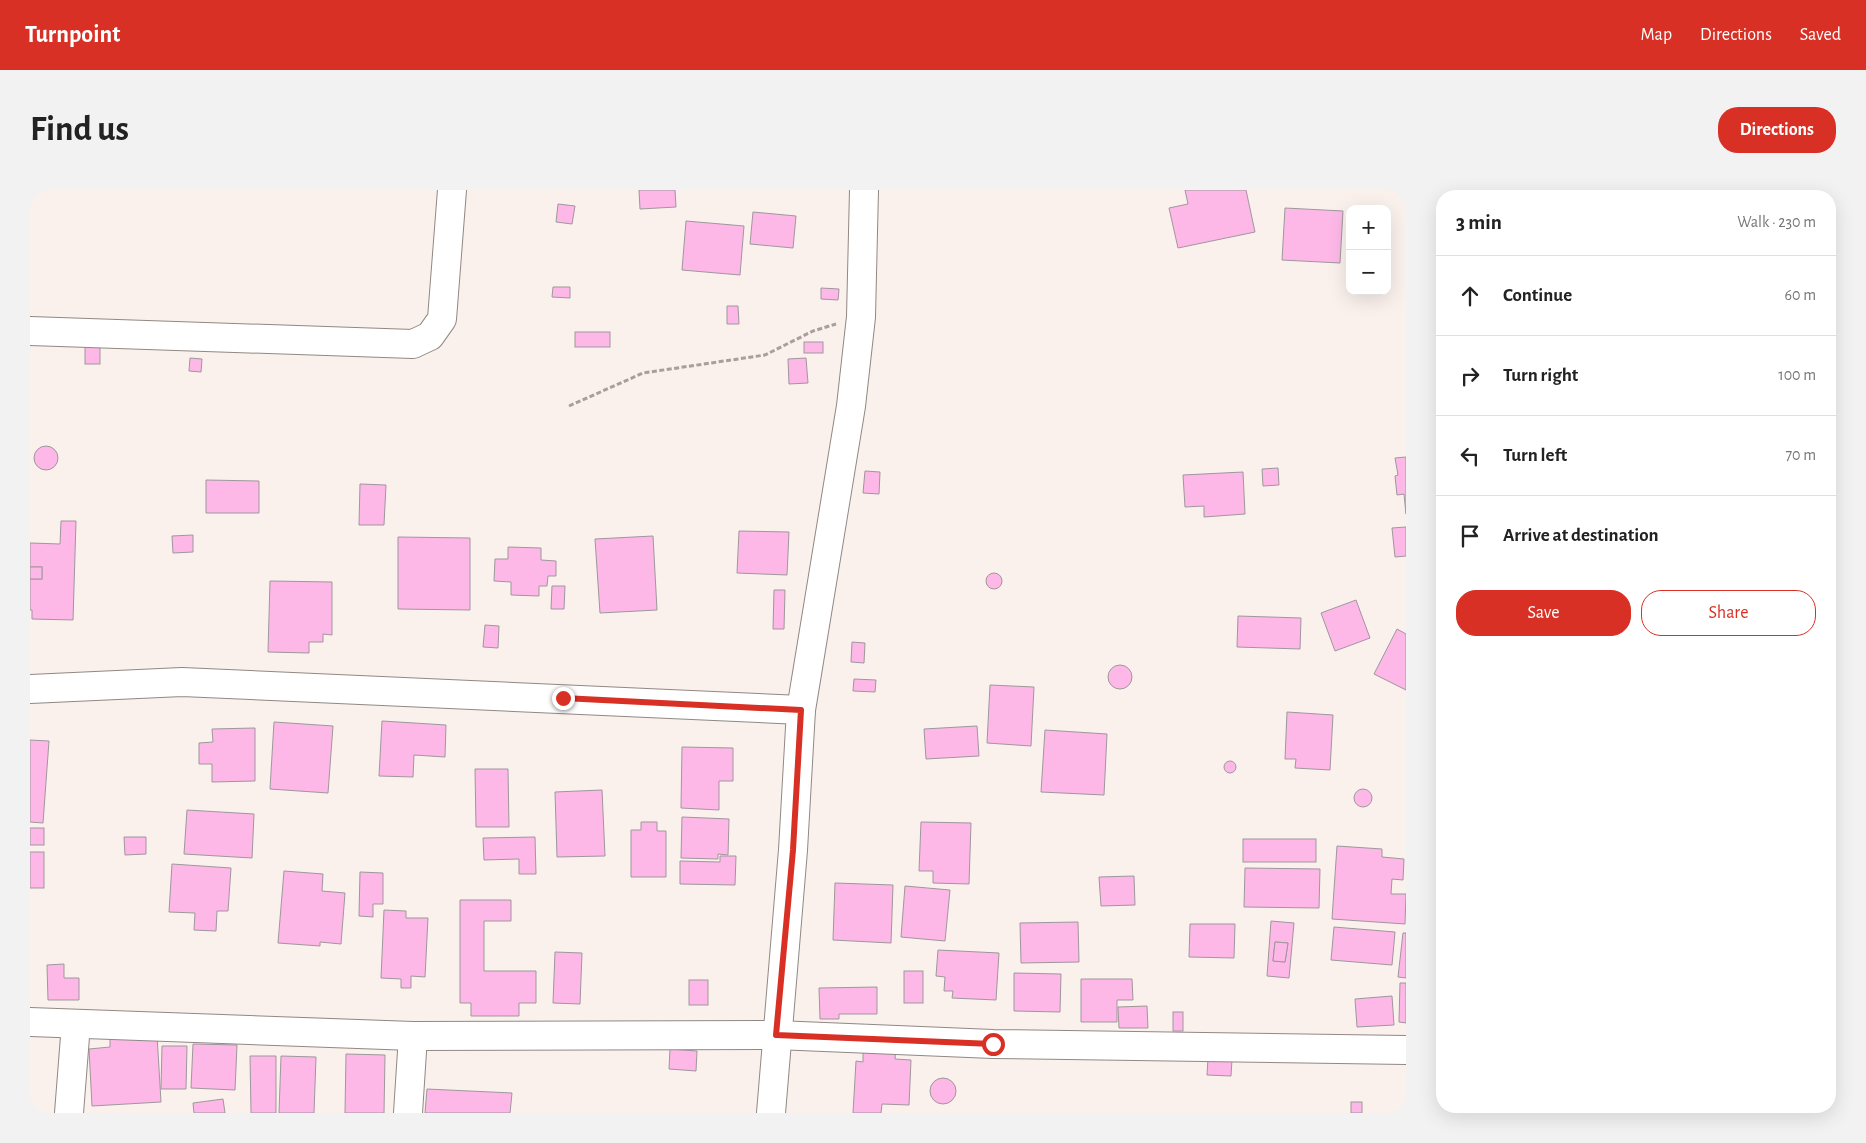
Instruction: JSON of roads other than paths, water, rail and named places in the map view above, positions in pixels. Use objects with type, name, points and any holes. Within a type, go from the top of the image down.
[{"type":"street","points":[[30,331],[413,344],[430,336],[442,319],[452,190]]},
{"type":"street","points":[[771,1113],[776,1035],[793,850],[801,710],[851,406],[861,318],[864,190]]},
{"type":"street","points":[[30,689],[182,682],[801,710]]},
{"type":"street","points":[[30,1022],[413,1036],[776,1035],[993,1044],[1406,1050]]},
{"type":"street","points":[[69,1113],[76,1024]]},
{"type":"street","points":[[408,1113],[413,1036]]}]
